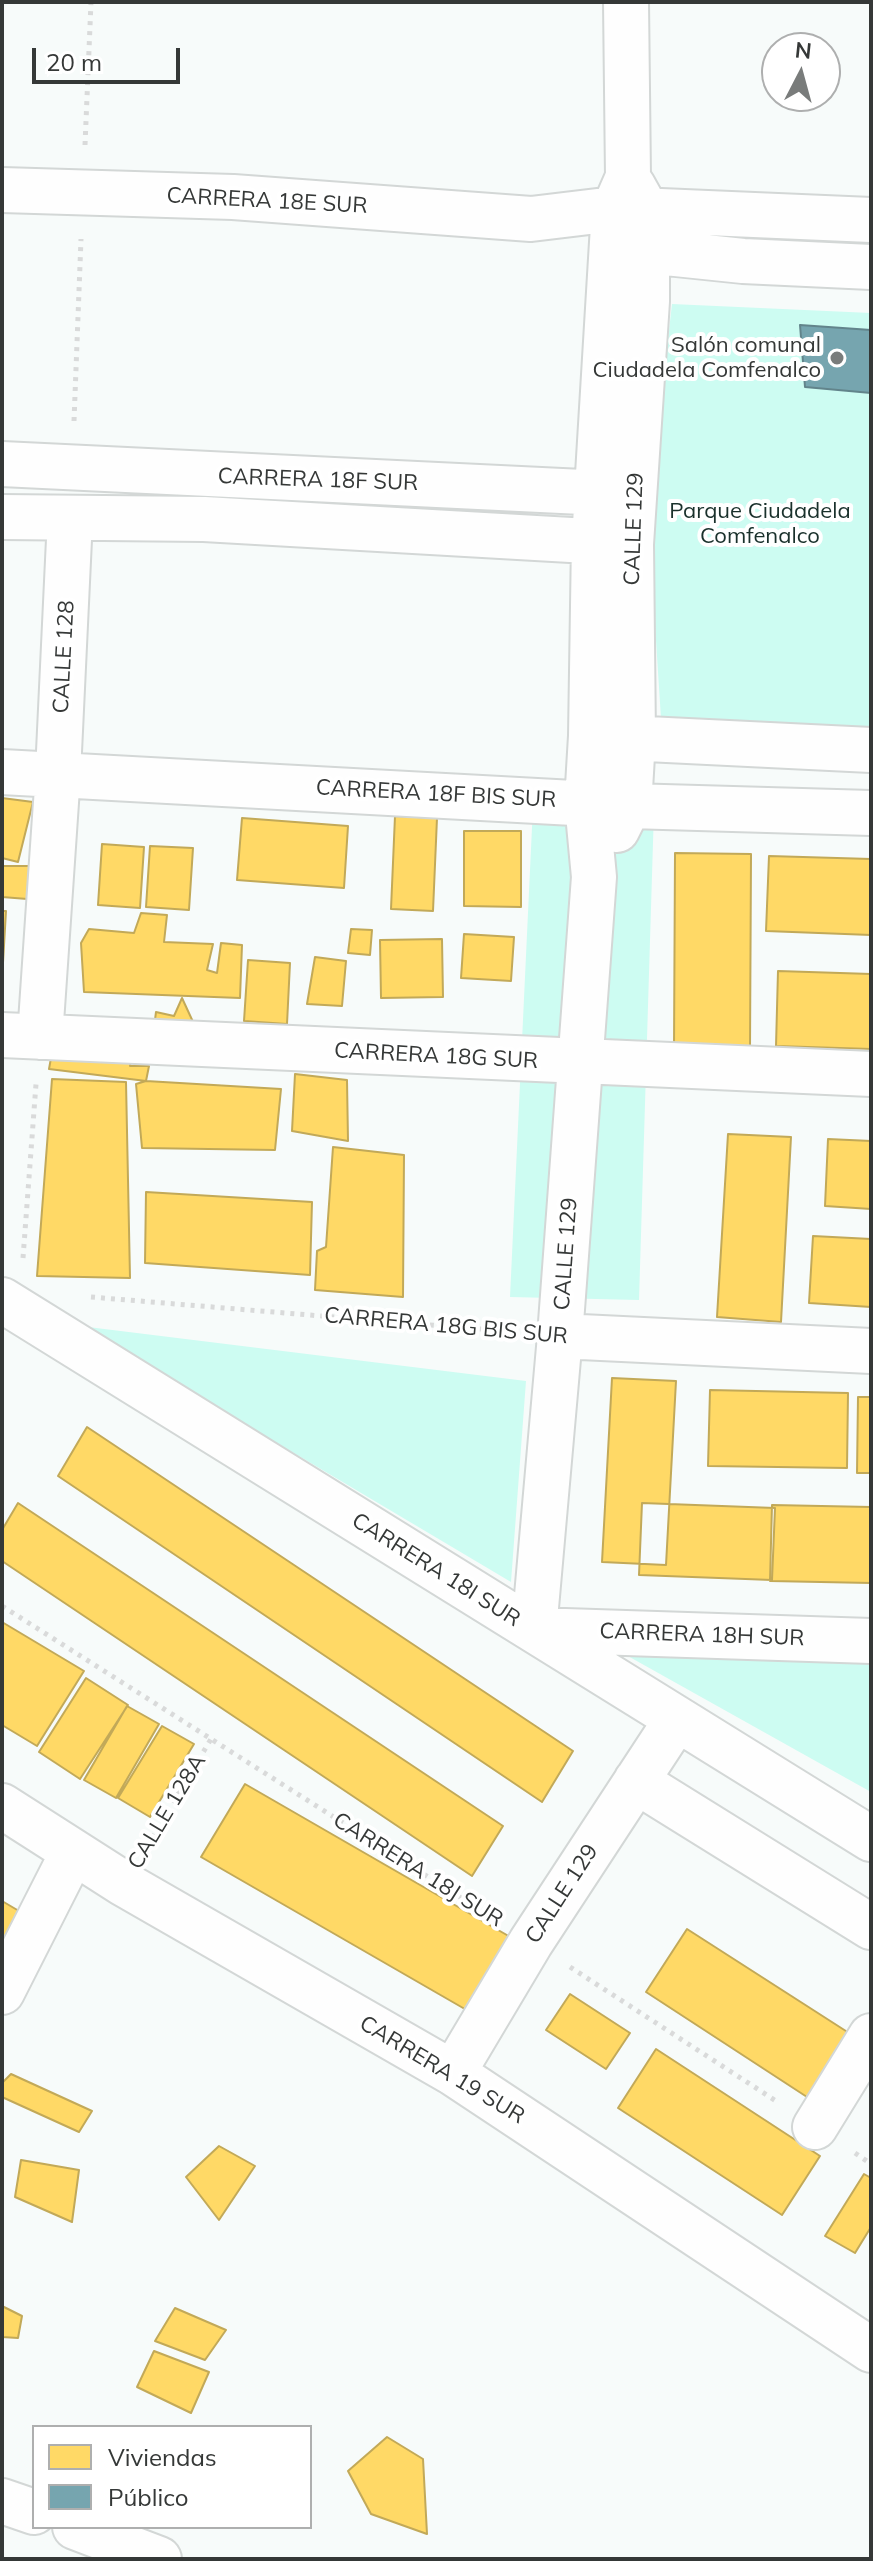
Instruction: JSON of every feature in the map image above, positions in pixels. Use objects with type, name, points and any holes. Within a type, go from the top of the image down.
[{"type":"street","name":"CALLE 129","points":[[594,877],[629,806],[612,738],[612,543],[630,219],[626,2]]},
{"type":"street","name":"CARRERA 18E SUR","points":[[2,190],[233,197],[531,219],[871,220]]},
{"type":"street","name":"CARRERA 18E SUR","points":[[630,219],[743,261],[871,267]]},
{"type":"street","name":"CARRERA 18F SUR","points":[[2,464],[615,493]]},
{"type":"street","name":"CARRERA 18F SUR","points":[[2,517],[219,520],[612,543]]},
{"type":"street","name":"CALLE 128","points":[[21,1036],[58,773],[70,518]]},
{"type":"street","name":"CALLE 129","points":[[534,1630],[560,1336],[594,877],[587,803],[612,738]]},
{"type":"street","points":[[612,738],[871,750]]},
{"type":"street","name":"CARRERA 18F BIS SUR","points":[[2,772],[629,806],[871,813]]},
{"type":"street","name":"CARRERA 18G SUR","points":[[21,1036],[871,1074]]},
{"type":"street","name":"CARRERA 18I SUR","points":[[11,1305],[871,1839]]},
{"type":"street","name":"CARRERA 18G BIS SUR","points":[[560,1336],[871,1351]]},
{"type":"street","name":"CARRERA 18H SUR","points":[[534,1630],[871,1641]]},
{"type":"street","name":"CALLE 129","points":[[453,2073],[531,1942],[677,1719]]},
{"type":"street","points":[[636,1781],[871,1927]]},
{"type":"street","name":"CARRERA 19 SUR","points":[[2,1806],[124,1884],[453,2073],[871,2350]]},
{"type":"street","points":[[2,1992],[73,1852]]},
{"type":"street","points":[[815,2127],[871,2036]]},
{"type":"street","points":[[2,2501],[32,2511]]},
{"type":"street","points":[[80,2529],[159,2559]]},
{"type":"path","points":[[72,469],[91,2]]},
{"type":"path","points":[[11,1305],[21,1036]]},
{"type":"path","name":"CARRERA 18G BIS SUR","points":[[84,1296],[560,1336]]},
{"type":"path","name":"CARRERA 18J SUR","points":[[2,1606],[531,1942],[871,2164]]},
{"type":"path","name":"CALLE 128A","points":[[124,1884],[211,1739]]},
{"type":"green space","name":"Parque Ciudadela Comfenalco","points":[[672,304],[871,313],[871,743],[662,734],[648,516]]},
{"type":"green space","points":[[533,806],[654,810],[639,1300],[510,1297]]},
{"type":"green space","points":[[80,1326],[526,1381],[511,1582]]},
{"type":"green space","points":[[601,1641],[871,1646],[871,1792]]},
{"type":"building: Viviendas","points":[[2,798],[33,802],[18,862],[2,858]]},
{"type":"building: Viviendas","points":[[395,816],[437,818],[433,911],[391,909]]},
{"type":"building: Viviendas","points":[[242,818],[348,826],[344,888],[237,880]]},
{"type":"building: Viviendas","points":[[464,831],[521,831],[521,907],[464,906]]},
{"type":"building: Viviendas","points":[[102,844],[144,847],[140,908],[98,905]]},
{"type":"building: Viviendas","points":[[150,846],[193,848],[189,910],[146,907]]},
{"type":"building: Viviendas","points":[[675,853],[751,854],[750,1049],[674,1048]]},
{"type":"building: Viviendas","points":[[769,856],[871,859],[871,935],[766,931]]},
{"type":"building: Viviendas","points":[[2,866],[30,866],[40,900],[2,897]]},
{"type":"building: Viviendas","points":[[2,911],[6,911],[2,980]]},
{"type":"building: Viviendas","points":[[141,913],[167,915],[164,942],[213,944],[207,970],[217,973],[221,943],[242,945],[240,998],[84,992],[81,943],[89,929],[134,933]]},
{"type":"building: Viviendas","points":[[351,929],[372,930],[370,955],[348,953]]},
{"type":"building: Viviendas","points":[[464,934],[514,937],[511,981],[461,978]]},
{"type":"building: Viviendas","points":[[442,939],[443,997],[381,998],[380,940]]},
{"type":"building: Viviendas","points":[[315,957],[346,961],[342,1006],[307,1004]]},
{"type":"building: Viviendas","points":[[248,960],[290,963],[287,1024],[244,1021]]},
{"type":"building: Viviendas","points":[[778,971],[871,974],[871,1049],[776,1046]]},
{"type":"building: Viviendas","points":[[182,998],[194,1024],[153,1035],[156,1012],[174,1016]]},
{"type":"building: Viviendas","points":[[53,1047],[133,1051],[130,1066],[149,1066],[146,1081],[49,1069]]},
{"type":"building: Viviendas","points":[[295,1074],[347,1080],[348,1141],[292,1131]]},
{"type":"building: Viviendas","points":[[52,1079],[126,1082],[130,1278],[37,1276]]},
{"type":"building: Viviendas","points":[[146,1081],[281,1089],[275,1150],[142,1148],[136,1084]]},
{"type":"building: Viviendas","points":[[728,1134],[791,1137],[781,1322],[717,1317]]},
{"type":"building: Viviendas","points":[[828,1139],[871,1141],[871,1209],[825,1206]]},
{"type":"building: Viviendas","points":[[333,1147],[404,1155],[403,1297],[315,1290],[317,1251],[326,1247]]},
{"type":"building: Viviendas","points":[[146,1192],[312,1202],[310,1275],[145,1263]]},
{"type":"building: Viviendas","points":[[813,1236],[871,1239],[871,1307],[809,1303]]},
{"type":"building: Viviendas","points":[[612,1378],[676,1381],[666,1565],[602,1562]]},
{"type":"building: Viviendas","points":[[710,1390],[848,1393],[847,1468],[708,1466]]},
{"type":"building: Viviendas","points":[[858,1397],[871,1397],[871,1473],[857,1473]]},
{"type":"building: Viviendas","points":[[87,1427],[573,1751],[542,1802],[58,1476]]},
{"type":"building: Viviendas","points":[[18,1503],[503,1826],[472,1876],[2,1561],[2,1530]]},
{"type":"building: Viviendas","points":[[642,1503],[775,1508],[772,1580],[639,1575]]},
{"type":"building: Viviendas","points":[[772,1505],[871,1507],[871,1583],[770,1581]]},
{"type":"building: Viviendas","points":[[2,1622],[84,1671],[37,1746],[2,1725]]},
{"type":"building: Viviendas","points":[[86,1678],[128,1705],[80,1779],[39,1752]]},
{"type":"building: Viviendas","points":[[127,1706],[159,1724],[116,1798],[84,1780]]},
{"type":"building: Viviendas","points":[[162,1726],[194,1744],[150,1817],[118,1798]]},
{"type":"building: Viviendas","points":[[245,1784],[512,1938],[470,2012],[201,1857]]},
{"type":"building: Viviendas","points":[[2,1901],[19,1911],[2,1947]]},
{"type":"building: Viviendas","points":[[687,1929],[849,2033],[807,2097],[646,1992]]},
{"type":"building: Viviendas","points":[[570,1994],[630,2033],[606,2069],[546,2030]]},
{"type":"building: Viviendas","points":[[656,2049],[820,2156],[782,2215],[618,2108]]},
{"type":"building: Viviendas","points":[[11,2074],[92,2111],[79,2132],[2,2097],[2,2083]]},
{"type":"building: Viviendas","points":[[219,2146],[255,2166],[219,2220],[186,2177]]},
{"type":"building: Viviendas","points":[[21,2160],[79,2170],[72,2222],[15,2197]]},
{"type":"building: Viviendas","points":[[864,2174],[871,2178],[871,2227],[855,2253],[825,2236]]},
{"type":"building: Viviendas","points":[[2,2306],[22,2316],[18,2338],[2,2337]]},
{"type":"building: Viviendas","points":[[175,2308],[226,2330],[205,2360],[155,2341]]},
{"type":"building: Viviendas","points":[[154,2351],[209,2372],[191,2413],[137,2387]]},
{"type":"building: Viviendas","points":[[387,2437],[423,2459],[427,2534],[371,2514],[348,2471]]},
{"type":"building: Público","name":"Salón comunal Ciudadela Comfenalco","points":[[800,325],[871,330],[871,393],[805,387]]},
{"type":"place","name":"Salón comunal Ciudadela Comfenalco","points":[[837,358]]}]
